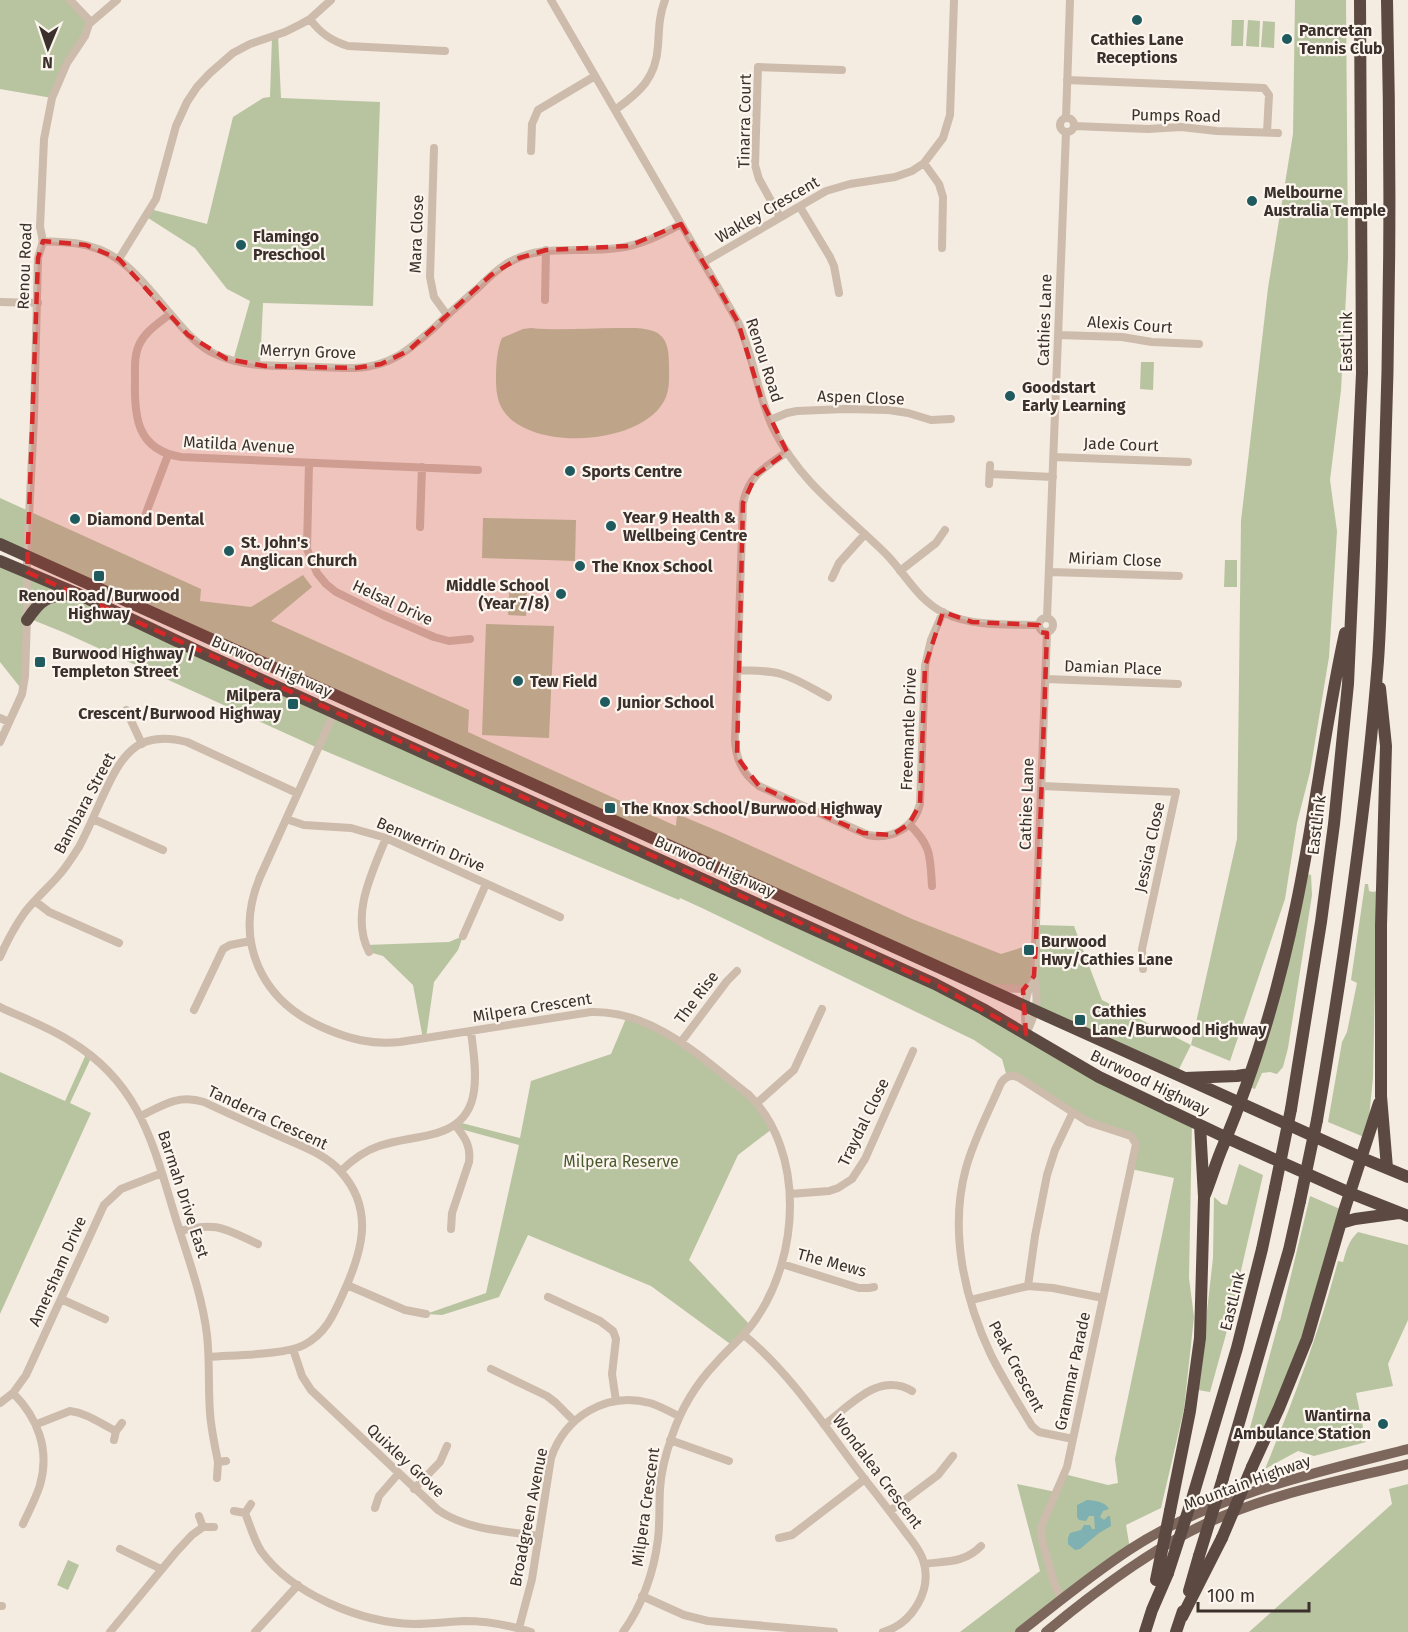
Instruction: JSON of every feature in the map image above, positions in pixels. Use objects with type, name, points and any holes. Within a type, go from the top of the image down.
[{"type":"highway","name":"EastLink","points":[[1145,1632],[1168,1573],[1192,1499],[1237,1348],[1262,1249],[1291,1109],[1313,976],[1335,813],[1348,684],[1362,373],[1360,0]]},
{"type":"highway","points":[[1182,1617],[1289,1250],[1317,1120],[1352,894],[1378,660],[1388,383],[1388,0]]},
{"type":"highway","name":"Burwood Highway","points":[[0,544],[1024,1007],[1408,1177]]},
{"type":"highway","name":"Burwood Highway","points":[[0,561],[76,593],[334,713],[935,984],[983,1009],[1099,1077],[1227,1138],[1404,1215]]},
{"type":"highway","points":[[27,620],[40,603],[54,596],[76,593]]},
{"type":"highway","points":[[1204,1197],[1250,1074],[1275,994],[1296,905],[1351,602]]},
{"type":"highway","points":[[1378,660],[1386,746],[1381,936],[1381,1096],[1387,1168]]},
{"type":"highway","points":[[935,984],[940,968]]},
{"type":"highway","points":[[1184,1078],[1250,1074]]},
{"type":"highway","points":[[1176,1632],[1222,1538],[1279,1408],[1306,1339],[1381,1096]]},
{"type":"highway","points":[[1152,1610],[1190,1411],[1200,1338],[1204,1197],[1200,1125]]},
{"type":"highway","points":[[1341,1223],[1354,1219],[1404,1215]]},
{"type":"main road","name":"Mountain Highway","points":[[1020,1632],[1062,1598],[1130,1549],[1185,1520],[1220,1504],[1295,1478],[1408,1449]]},
{"type":"main road","name":"Mountain Highway","points":[[1046,1632],[1067,1614],[1149,1556],[1180,1537],[1215,1520],[1282,1496],[1408,1464]]},
{"type":"main road","points":[[1062,1598],[1067,1614]]},
{"type":"street","points":[[70,0],[91,22]]},
{"type":"street","name":"Renou Road","points":[[0,742],[25,682],[27,556],[38,258],[43,242],[39,227],[44,139],[48,113],[61,75],[72,53],[85,36],[91,22],[117,0]]},
{"type":"street","points":[[119,259],[156,199],[176,126],[197,87],[233,53],[310,19],[331,0]]},
{"type":"street","name":"Renou Road","points":[[551,0],[733,313],[745,338],[759,394],[770,420],[787,452],[813,487],[887,555],[918,594],[943,612],[972,622],[1039,626]]},
{"type":"street","points":[[615,110],[640,90],[653,69],[657,54],[659,23],[665,0]]},
{"type":"street","name":"Wakley Crescent","points":[[704,262],[833,189],[896,177],[924,163],[943,138],[950,115],[954,0]]},
{"type":"street","points":[[1066,118],[1070,0]]},
{"type":"street","points":[[310,19],[326,36],[337,43],[348,46],[445,51]]},
{"type":"street","name":"Tinarra Court","points":[[780,217],[759,179],[755,165],[758,67],[842,70]]},
{"type":"street","points":[[531,151],[532,124],[538,110],[595,75]]},
{"type":"street","points":[[1067,80],[1264,88],[1269,95],[1267,132]]},
{"type":"street","points":[[1066,118],[1072,120],[1074,126],[1072,130],[1066,132],[1060,124],[1066,118]]},
{"type":"street","name":"Pumps Road","points":[[1074,126],[1148,129],[1190,127],[1278,133]]},
{"type":"street","name":"Cathies Lane","points":[[1047,618],[1066,132]]},
{"type":"street","name":"Mara Close","points":[[434,148],[430,277],[434,297],[447,315]]},
{"type":"street","points":[[924,163],[941,189],[944,212],[942,248]]},
{"type":"street","points":[[800,207],[834,266],[838,293]]},
{"type":"street","name":"Merryn Grove","points":[[43,242],[86,245],[119,259],[137,274],[188,335],[206,349],[233,361],[265,366],[365,368],[398,357],[498,270],[519,258],[546,250],[620,248],[650,240],[681,224]]},
{"type":"street","points":[[545,300],[546,250]]},
{"type":"street","points":[[0,302],[38,303]]},
{"type":"street","name":"Matilda Avenue","points":[[170,314],[145,335],[138,347],[134,400],[136,418],[140,428],[150,443],[168,455],[181,458],[477,470]]},
{"type":"street","name":"Alexis Court","points":[[1058,335],[1122,337],[1152,342],[1199,344]]},
{"type":"street","name":"Aspen Close","points":[[770,420],[797,411],[845,409],[897,411],[931,420],[951,419]]},
{"type":"street","points":[[787,452],[760,470],[751,482],[744,498],[735,750],[740,765],[759,786],[868,835],[880,837],[892,835],[909,825],[919,834],[928,849],[932,886]]},
{"type":"street","points":[[143,521],[168,455]]},
{"type":"street","name":"Jade Court","points":[[1054,457],[1188,462]]},
{"type":"street","name":"Helsal Drive","points":[[309,463],[307,549],[314,567],[326,584],[343,596],[428,635],[449,641],[470,639]]},
{"type":"street","points":[[420,527],[422,467]]},
{"type":"street","points":[[990,474],[1053,477]]},
{"type":"street","points":[[900,571],[936,543],[945,530]]},
{"type":"street","points":[[832,578],[839,563],[865,534]]},
{"type":"street","name":"Miriam Close","points":[[1050,572],[1179,576]]},
{"type":"street","name":"Freemantle Drive","points":[[909,825],[919,809],[921,798],[926,659],[943,612]]},
{"type":"street","points":[[1047,618],[1052,620],[1053,629],[1047,633],[1040,630],[1039,626],[1041,620],[1047,618]]},
{"type":"street","name":"Cathies Lane","points":[[1026,1034],[1036,1012],[1037,991],[1034,976],[1047,633]]},
{"type":"street","points":[[738,670],[781,674],[828,697]]},
{"type":"street","name":"Damian Place","points":[[1046,679],[1178,684]]},
{"type":"street","points":[[126,710],[142,744]]},
{"type":"street","name":"Milpera Crescent","points":[[334,713],[253,894],[250,912],[250,941],[259,968],[277,996],[298,1015],[339,1035],[359,1041],[390,1043],[591,1012],[603,1011],[623,1015],[644,1022],[681,1042],[739,1087],[757,1103],[770,1122],[778,1141],[786,1167],[790,1194],[789,1226],[782,1264],[757,1318],[702,1379],[679,1416],[661,1476],[659,1531],[655,1555],[642,1596],[622,1632]]},
{"type":"street","points":[[0,718],[9,722]]},
{"type":"street","name":"Bambara Street","points":[[0,957],[15,927],[68,864],[79,847],[119,763],[135,747],[160,739],[187,742],[297,793]]},
{"type":"street","name":"Jessica Close","points":[[1042,786],[1176,792],[1142,949],[1143,969]]},
{"type":"street","points":[[93,819],[163,850]]},
{"type":"street","name":"Benwerrin Drive","points":[[286,819],[304,825],[351,828],[386,838],[560,917]]},
{"type":"street","points":[[369,952],[363,932],[363,900],[386,838]]},
{"type":"street","points":[[463,936],[486,884]]},
{"type":"street","points":[[35,901],[50,912],[119,943]]},
{"type":"street","points":[[194,1010],[223,950],[230,945],[250,941]]},
{"type":"street","name":"The Rise","points":[[681,1042],[736,971]]},
{"type":"street","name":"Cathies Lane","points":[[1026,1034],[1024,1007],[1034,976]]},
{"type":"street","points":[[984,989],[1028,989]]},
{"type":"street","name":"Barmah Drive East","points":[[0,1007],[58,1034],[85,1050],[115,1078],[141,1116],[153,1145],[202,1303],[209,1357],[209,1410],[222,1461],[217,1478]]},
{"type":"street","points":[[757,1103],[794,1070],[822,1009]]},
{"type":"street","points":[[341,1171],[360,1154],[376,1146],[435,1134],[454,1125],[468,1110],[474,1091],[475,1076],[471,1031]]},
{"type":"street","name":"Traydal Close","points":[[790,1194],[829,1191],[852,1179],[865,1160],[914,1051]]},
{"type":"street","name":"Peak Crescent","points":[[1073,1439],[1039,1432],[1032,1426],[992,1357],[981,1332],[964,1274],[958,1221],[961,1189],[970,1154],[1001,1083],[1009,1076],[1018,1077],[1072,1114],[1091,1124],[1131,1136],[1136,1144]]},
{"type":"street","name":"Tanderra Crescent","points":[[141,1116],[172,1101],[184,1098],[197,1100],[327,1160],[341,1171],[356,1197],[362,1223],[359,1255],[325,1328],[309,1342],[294,1349],[209,1357]]},
{"type":"street","points":[[1028,1286],[1047,1175],[1072,1114]]},
{"type":"street","points":[[451,1229],[452,1213],[470,1156],[468,1143],[454,1125]]},
{"type":"street","name":"Grammar Parade","points":[[1062,1598],[1054,1586],[1041,1535],[1044,1518],[1067,1467],[1136,1144]]},
{"type":"street","name":"Amersham Drive","points":[[0,1403],[13,1394],[26,1375],[104,1205],[121,1189],[162,1173]]},
{"type":"street","points":[[180,1231],[198,1226],[215,1226],[258,1244]]},
{"type":"street","name":"The Mews","points":[[782,1264],[859,1288],[874,1287]]},
{"type":"street","points":[[347,1284],[405,1310],[426,1314]]},
{"type":"street","points":[[971,1300],[1028,1286],[1060,1289],[1103,1298]]},
{"type":"street","points":[[548,1297],[600,1321],[612,1331],[616,1339],[612,1374],[616,1401]]},
{"type":"street","points":[[61,1299],[105,1319]]},
{"type":"street","name":"Wondalea Crescent","points":[[744,1335],[774,1362],[824,1425],[917,1548],[924,1564]]},
{"type":"street","name":"Quixley Grove","points":[[294,1349],[302,1376],[311,1390],[438,1510],[457,1521],[478,1527],[539,1536]]},
{"type":"street","points":[[491,1369],[547,1396],[574,1421]]},
{"type":"street","points":[[824,1425],[867,1392],[880,1386],[900,1385],[912,1391]]},
{"type":"street","points":[[13,1394],[26,1407],[37,1425],[43,1448],[43,1470],[38,1490],[23,1524]]},
{"type":"street","name":"Broadgreen Avenue","points":[[519,1628],[532,1579],[551,1458],[561,1437],[574,1421],[592,1409],[616,1401],[634,1400],[679,1416]]},
{"type":"street","points":[[37,1425],[70,1411],[86,1415],[115,1436],[122,1422]]},
{"type":"street","points":[[670,1440],[729,1461]]},
{"type":"street","points":[[414,1489],[440,1462],[447,1446]]},
{"type":"street","points":[[890,1511],[938,1475],[953,1456]]},
{"type":"street","points":[[375,1508],[379,1496],[398,1474]]},
{"type":"street","points":[[779,1539],[792,1535],[865,1479]]},
{"type":"street","points":[[245,1513],[250,1504]]},
{"type":"street","points":[[234,1510],[245,1513]]},
{"type":"street","points":[[245,1513],[260,1549],[285,1575],[319,1598],[341,1608],[398,1627],[480,1622],[531,1632]]},
{"type":"street","points":[[199,1516],[203,1527]]},
{"type":"street","points":[[110,1632],[192,1535],[203,1527],[214,1527]]},
{"type":"street","points":[[883,1632],[900,1624],[917,1606],[925,1584],[924,1564],[966,1558],[981,1546]]},
{"type":"street","points":[[120,1548],[161,1569]]},
{"type":"street","points":[[255,1632],[298,1585]]},
{"type":"street","points":[[642,1596],[684,1615],[719,1627],[834,1632]]},
{"type":"highlighted area","points":[[681,224],[738,322],[762,401],[787,452],[756,475],[743,503],[737,757],[759,786],[863,833],[892,835],[909,824],[920,804],[925,666],[943,612],[972,622],[1039,625],[1040,632],[1047,633],[1034,976],[1023,990],[1026,1034],[935,984],[27,572],[38,258],[43,241],[86,245],[119,259],[188,335],[227,359],[265,366],[355,368],[381,364],[408,351],[491,275],[519,258],[546,250],[629,246]]},
{"type":"green space","points":[[0,0],[70,0],[91,22],[52,98],[0,89]]},
{"type":"green space","points":[[1295,0],[1346,0],[1348,258],[1341,390],[1330,480],[1337,531],[1329,657],[1310,772],[1297,823],[1285,899],[1230,1061],[1191,1045],[1237,839],[1241,521],[1268,288],[1293,134]]},
{"type":"green space","points":[[1232,20],[1244,20],[1243,46],[1231,46]]},
{"type":"green space","points":[[1248,20],[1260,21],[1259,47],[1246,46]]},
{"type":"green space","points":[[1263,21],[1275,22],[1274,48],[1261,47]]},
{"type":"green space","points":[[278,35],[281,98],[380,102],[373,306],[263,303],[260,365],[233,361],[250,301],[227,289],[195,248],[145,216],[150,209],[207,224],[233,117],[263,98],[270,97],[272,37]]},
{"type":"green space","points":[[531,328],[635,328],[658,333],[667,345],[669,355],[669,381],[666,397],[655,413],[637,425],[590,438],[564,438],[540,434],[520,425],[505,413],[499,401],[496,383],[497,357],[502,338]]},
{"type":"green space","points":[[1141,362],[1154,362],[1153,390],[1140,389]]},
{"type":"green space","points":[[0,498],[201,589],[200,601],[251,607],[303,575],[312,587],[271,621],[469,710],[468,732],[676,826],[677,814],[912,919],[1001,954],[1036,943],[1037,925],[1074,926],[1102,1000],[1191,1045],[1176,1075],[1036,1012],[1037,991],[985,989],[0,544]]},
{"type":"green space","points":[[483,518],[576,520],[575,561],[482,558]]},
{"type":"green space","points":[[1225,560],[1237,560],[1237,587],[1224,587]]},
{"type":"green space","points":[[0,561],[935,984],[1192,1121],[1189,1278],[1194,1317],[1184,1409],[1161,1508],[1126,1525],[1130,1549],[1020,1632],[960,1632],[1040,1571],[1017,1484],[1056,1492],[1064,1474],[1108,1485],[1118,1483],[1115,1459],[1174,1178],[1131,1169],[1135,1141],[1094,1125],[1037,1089],[1007,1077],[1002,1059],[974,1040],[704,909],[318,748],[28,618],[23,691],[0,662]]},
{"type":"green space","points":[[510,581],[527,582],[526,616],[508,615]]},
{"type":"green space","name":"Tew Field","points":[[486,624],[554,626],[549,738],[482,735]]},
{"type":"green space","points":[[1307,874],[1311,875],[1312,895],[1288,1048],[1283,1067],[1277,1074],[1262,1073],[1255,1089],[1252,1088]]},
{"type":"green space","points":[[1365,884],[1368,884],[1369,891],[1377,891],[1373,1078],[1369,1118],[1364,1137],[1328,1122],[1342,1042],[1347,1032],[1357,983],[1351,980]]},
{"type":"green space","points":[[463,936],[458,950],[434,982],[426,1038],[423,1039],[413,985],[383,956],[369,952],[366,945],[449,942]]},
{"type":"green space","name":"Milpera Reserve","points":[[627,1016],[655,1027],[749,1095],[772,1129],[738,1155],[689,1260],[751,1326],[733,1346],[651,1286],[528,1235],[499,1297],[442,1315],[426,1314],[486,1293],[519,1145],[457,1128],[458,1122],[520,1138],[531,1081],[611,1054]]},
{"type":"green space","points":[[87,1052],[92,1056],[70,1103],[91,1113],[0,1314],[0,1072],[65,1101]]},
{"type":"green space","points":[[1239,1164],[1263,1175],[1228,1327],[1210,1392],[1198,1390],[1213,1258],[1214,1197],[1227,1205]]},
{"type":"green space","points":[[1310,1196],[1340,1209],[1305,1330],[1265,1432],[1247,1439],[1280,1321]]},
{"type":"green space","points":[[1358,1232],[1408,1245],[1408,1320],[1388,1364],[1393,1386],[1356,1393],[1366,1442],[1314,1456],[1298,1451],[1265,1469],[1305,1367],[1338,1261],[1343,1262],[1350,1242]]},
{"type":"green space","points":[[1408,1484],[1408,1632],[1249,1632],[1392,1504],[1389,1489]]},
{"type":"green space","points":[[68,1560],[79,1565],[68,1590],[57,1585]]},
{"type":"water","points":[[1087,1500],[1107,1506],[1109,1509],[1103,1511],[1100,1517],[1104,1520],[1110,1516],[1111,1526],[1080,1549],[1075,1550],[1068,1544],[1070,1533],[1081,1530],[1084,1525],[1090,1525],[1092,1529],[1095,1529],[1094,1516],[1089,1516],[1086,1521],[1079,1520],[1077,1517],[1077,1505]]},
{"type":"place","name":"Cathies Lane Receptions","points":[[1137,20]]},
{"type":"place","name":"Pancretan Tennis Club","points":[[1287,39]]},
{"type":"place","name":"Melbourne Australia Temple","points":[[1252,201]]},
{"type":"place","name":"Flamingo Preschool","points":[[241,245]]},
{"type":"place","name":"Goodstart Early Learning","points":[[1010,396]]},
{"type":"place","name":"Sports Centre","points":[[570,471]]},
{"type":"place","name":"Diamond Dental","points":[[75,519]]},
{"type":"place","name":"Year 9 Health & Wellbeing Centre","points":[[611,526]]},
{"type":"place","name":"St. John's Anglican Church","points":[[229,551]]},
{"type":"place","name":"The Knox School","points":[[580,566]]},
{"type":"place","name":"Renou Road/Burwood Highway","points":[[99,576]]},
{"type":"place","name":"Middle School (Year 7/8)","points":[[561,594]]},
{"type":"place","name":"Burwood Highway / Templeton Street","points":[[40,662]]},
{"type":"place","name":"Tew Field","points":[[518,681]]},
{"type":"place","name":"Junior School","points":[[605,702]]},
{"type":"place","name":"Milpera Crescent/Burwood Highway","points":[[293,704]]},
{"type":"place","name":"The Knox School/Burwood Highway","points":[[610,808]]},
{"type":"place","name":"Burwood Hwy/Cathies Lane","points":[[1029,950]]},
{"type":"place","name":"Cathies Lane/Burwood Highway","points":[[1080,1020]]},
{"type":"place","name":"Wantirna Ambulance Station","points":[[1383,1424]]}]
